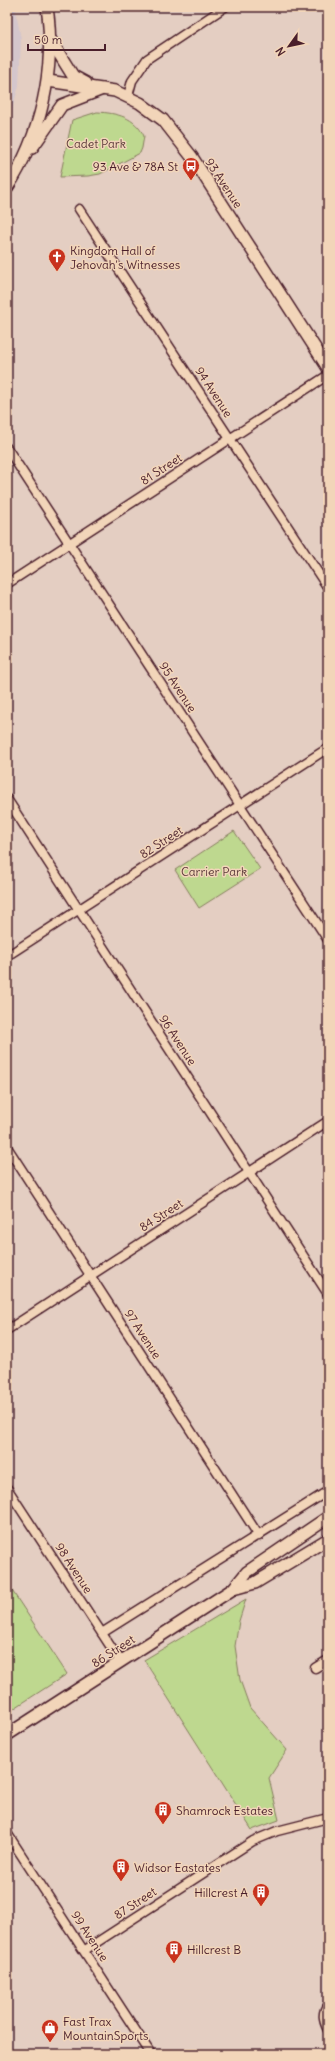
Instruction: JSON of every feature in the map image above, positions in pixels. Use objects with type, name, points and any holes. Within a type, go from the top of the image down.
[{"type":"main road","points":[[19,168],[40,118],[48,81],[50,38],[47,7]]},
{"type":"main road","points":[[50,38],[73,76],[78,80],[104,89]]},
{"type":"main road","name":"93 Avenue","points":[[48,81],[104,89],[128,96],[155,113],[176,135],[328,368]]},
{"type":"main road","points":[[7,188],[62,105],[104,89]]},
{"type":"main road","name":"86 Street","points":[[233,1589],[247,1572],[328,1517]]},
{"type":"main road","name":"86 Street","points":[[7,1735],[233,1589],[255,1583],[328,1539]]},
{"type":"street","points":[[128,96],[132,82],[147,59],[225,7]]},
{"type":"street","name":"94 Avenue","points":[[79,209],[328,588]]},
{"type":"street","name":"81 Street","points":[[7,584],[328,375]]},
{"type":"street","name":"95 Avenue","points":[[7,448],[328,940]]},
{"type":"street","name":"82 Street","points":[[7,956],[328,748]]},
{"type":"street","name":"96 Avenue","points":[[7,799],[328,1294]]},
{"type":"street","name":"84 Street","points":[[7,1330],[328,1121]]},
{"type":"street","name":"97 Avenue","points":[[7,1147],[259,1536]]},
{"type":"street","name":"98 Avenue","points":[[7,1488],[120,1661]]},
{"type":"street","name":"86 Street","points":[[102,1633],[259,1536],[328,1491]]},
{"type":"street","points":[[315,1668],[328,1660]]},
{"type":"street","name":"87 Street","points":[[85,1950],[253,1841],[277,1831],[328,1818]]},
{"type":"street","name":"99 Avenue","points":[[7,1833],[85,1950],[151,2054]]},
{"type":"street","points":[[328,2004],[323,2015],[324,2023],[328,2030]]},
{"type":"shaded area","points":[[15,7],[21,39],[19,86],[7,125],[7,12]]},
{"type":"green space","name":"Cadet Park","points":[[97,112],[125,117],[136,124],[144,136],[140,153],[100,174],[60,177],[72,120]]},
{"type":"green space","name":"Carrier Park","points":[[234,831],[260,869],[199,908],[175,870]]},
{"type":"green space","points":[[7,1583],[67,1674],[7,1713]]},
{"type":"green space","points":[[246,1599],[239,1621],[235,1646],[240,1680],[250,1708],[287,1750],[269,1778],[279,1820],[252,1830],[144,1660]]},
{"type":"place","name":"93 Ave & 78A St","points":[[191,181]]},
{"type":"place","name":"Kingdom Hall of Jehovah's Witnesses","points":[[57,272]]},
{"type":"place","name":"Shamrock Estates","points":[[163,1825]]},
{"type":"place","name":"Widsor Eastates","points":[[121,1882]]},
{"type":"place","name":"Hillcrest A","points":[[261,1907]]},
{"type":"place","name":"Hillcrest B","points":[[174,1964]]},
{"type":"place","name":"Fast Trax MountainSports","points":[[50,2043]]}]
